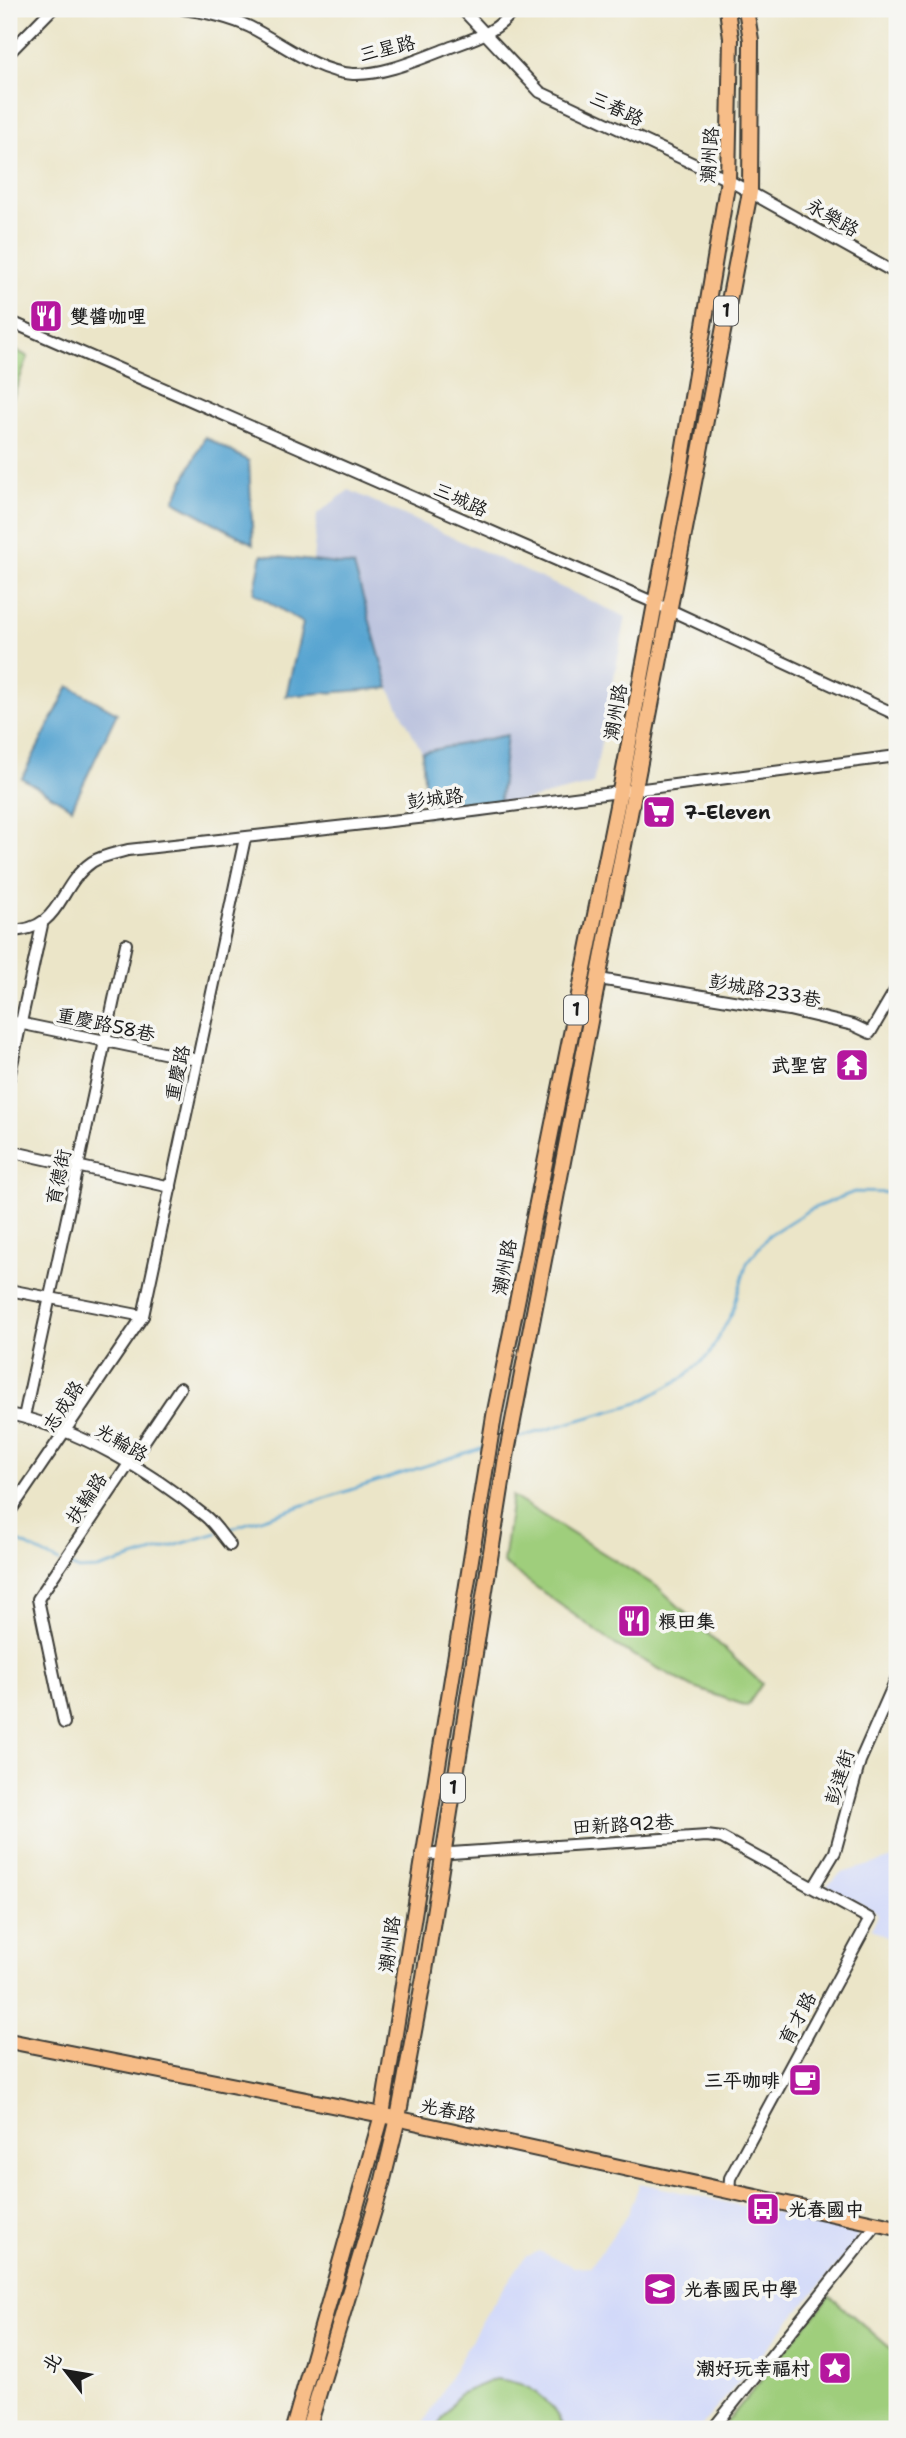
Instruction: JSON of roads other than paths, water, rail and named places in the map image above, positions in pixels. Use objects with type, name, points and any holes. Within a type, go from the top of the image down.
[{"type":"main road","name":"潮州路","points":[[662,607],[728,180],[731,51],[727,9]]},
{"type":"main road","name":"潮州路","points":[[293,2429],[382,2115],[421,1855],[494,1416],[750,192],[751,40],[746,9]]},
{"type":"main road","name":"潮州路","points":[[308,2429],[383,2184],[398,2118],[506,1458],[599,979],[627,790]]},
{"type":"main road","name":"光春路","points":[[9,2041],[398,2118],[897,2228]]},
{"type":"street","points":[[9,53],[52,9]]},
{"type":"street","name":"三星路","points":[[183,9],[239,23],[304,57],[337,71],[353,74],[415,61],[485,36],[508,18],[514,9]]},
{"type":"street","name":"三春路","points":[[462,9],[540,92],[750,192]]},
{"type":"street","name":"永樂路","points":[[750,192],[897,274]]},
{"type":"street","name":"三城路","points":[[9,321],[662,607],[897,715]]},
{"type":"street","name":"彭城路","points":[[42,925],[58,908],[74,880],[93,861],[128,850],[245,838],[897,756]]},
{"type":"street","name":"重慶路","points":[[143,1316],[245,838]]},
{"type":"street","points":[[9,932],[42,925],[15,1022],[9,1078]]},
{"type":"street","name":"育德街","points":[[24,1417],[126,944]]},
{"type":"street","name":"彭城路233巷","points":[[599,979],[789,1010],[853,1025],[870,1033],[897,987]]},
{"type":"street","name":"重慶路58巷","points":[[15,1022],[197,1060]]},
{"type":"street","points":[[9,1151],[171,1187]]},
{"type":"street","points":[[9,1290],[143,1316]]},
{"type":"street","name":"志成路","points":[[9,1513],[143,1316]]},
{"type":"street","name":"扶輪路","points":[[64,1723],[37,1604],[180,1388]]},
{"type":"street","name":"光輪路","points":[[9,1414],[67,1431],[129,1465],[209,1520],[226,1541]]},
{"type":"street","name":"彭達街","points":[[814,1887],[835,1852],[860,1761],[897,1677]]},
{"type":"street","name":"田新路92巷","points":[[421,1855],[707,1836],[722,1838],[814,1887]]},
{"type":"street","name":"育才路","points":[[729,2192],[730,2178],[870,1919],[814,1887]]},
{"type":"street","points":[[716,2425],[877,2224]]},
{"type":"water","points":[[205,437],[249,461],[253,544],[174,501]]},
{"type":"water","points":[[262,555],[354,566],[389,688],[286,696],[303,623],[254,593]]},
{"type":"water","points":[[69,686],[117,713],[72,808],[22,778]]},
{"type":"water","points":[[507,735],[499,807],[427,817],[422,752]]},
{"type":"waterway","points":[[514,1439],[638,1403],[683,1378],[709,1355],[732,1313],[747,1263],[769,1235],[809,1210],[854,1192],[897,1193]]},
{"type":"waterway","points":[[223,1531],[484,1447]]},
{"type":"waterway","points":[[66,1564],[79,1570],[97,1569],[217,1533]]},
{"type":"waterway","points":[[9,1537],[59,1562]]},
{"type":"place","name":"雙醬咖哩","points":[[46,316]]},
{"type":"place","name":"7-Eleven","points":[[659,812]]},
{"type":"place","name":"武聖宮","points":[[852,1065]]},
{"type":"place","name":"粮田集","points":[[634,1621]]},
{"type":"place","name":"三平咖啡","points":[[805,2080]]},
{"type":"place","name":"光春國中","points":[[763,2209]]},
{"type":"place","name":"光春國民中學","points":[[660,2289]]},
{"type":"place","name":"潮好玩幸福村","points":[[835,2368]]}]
